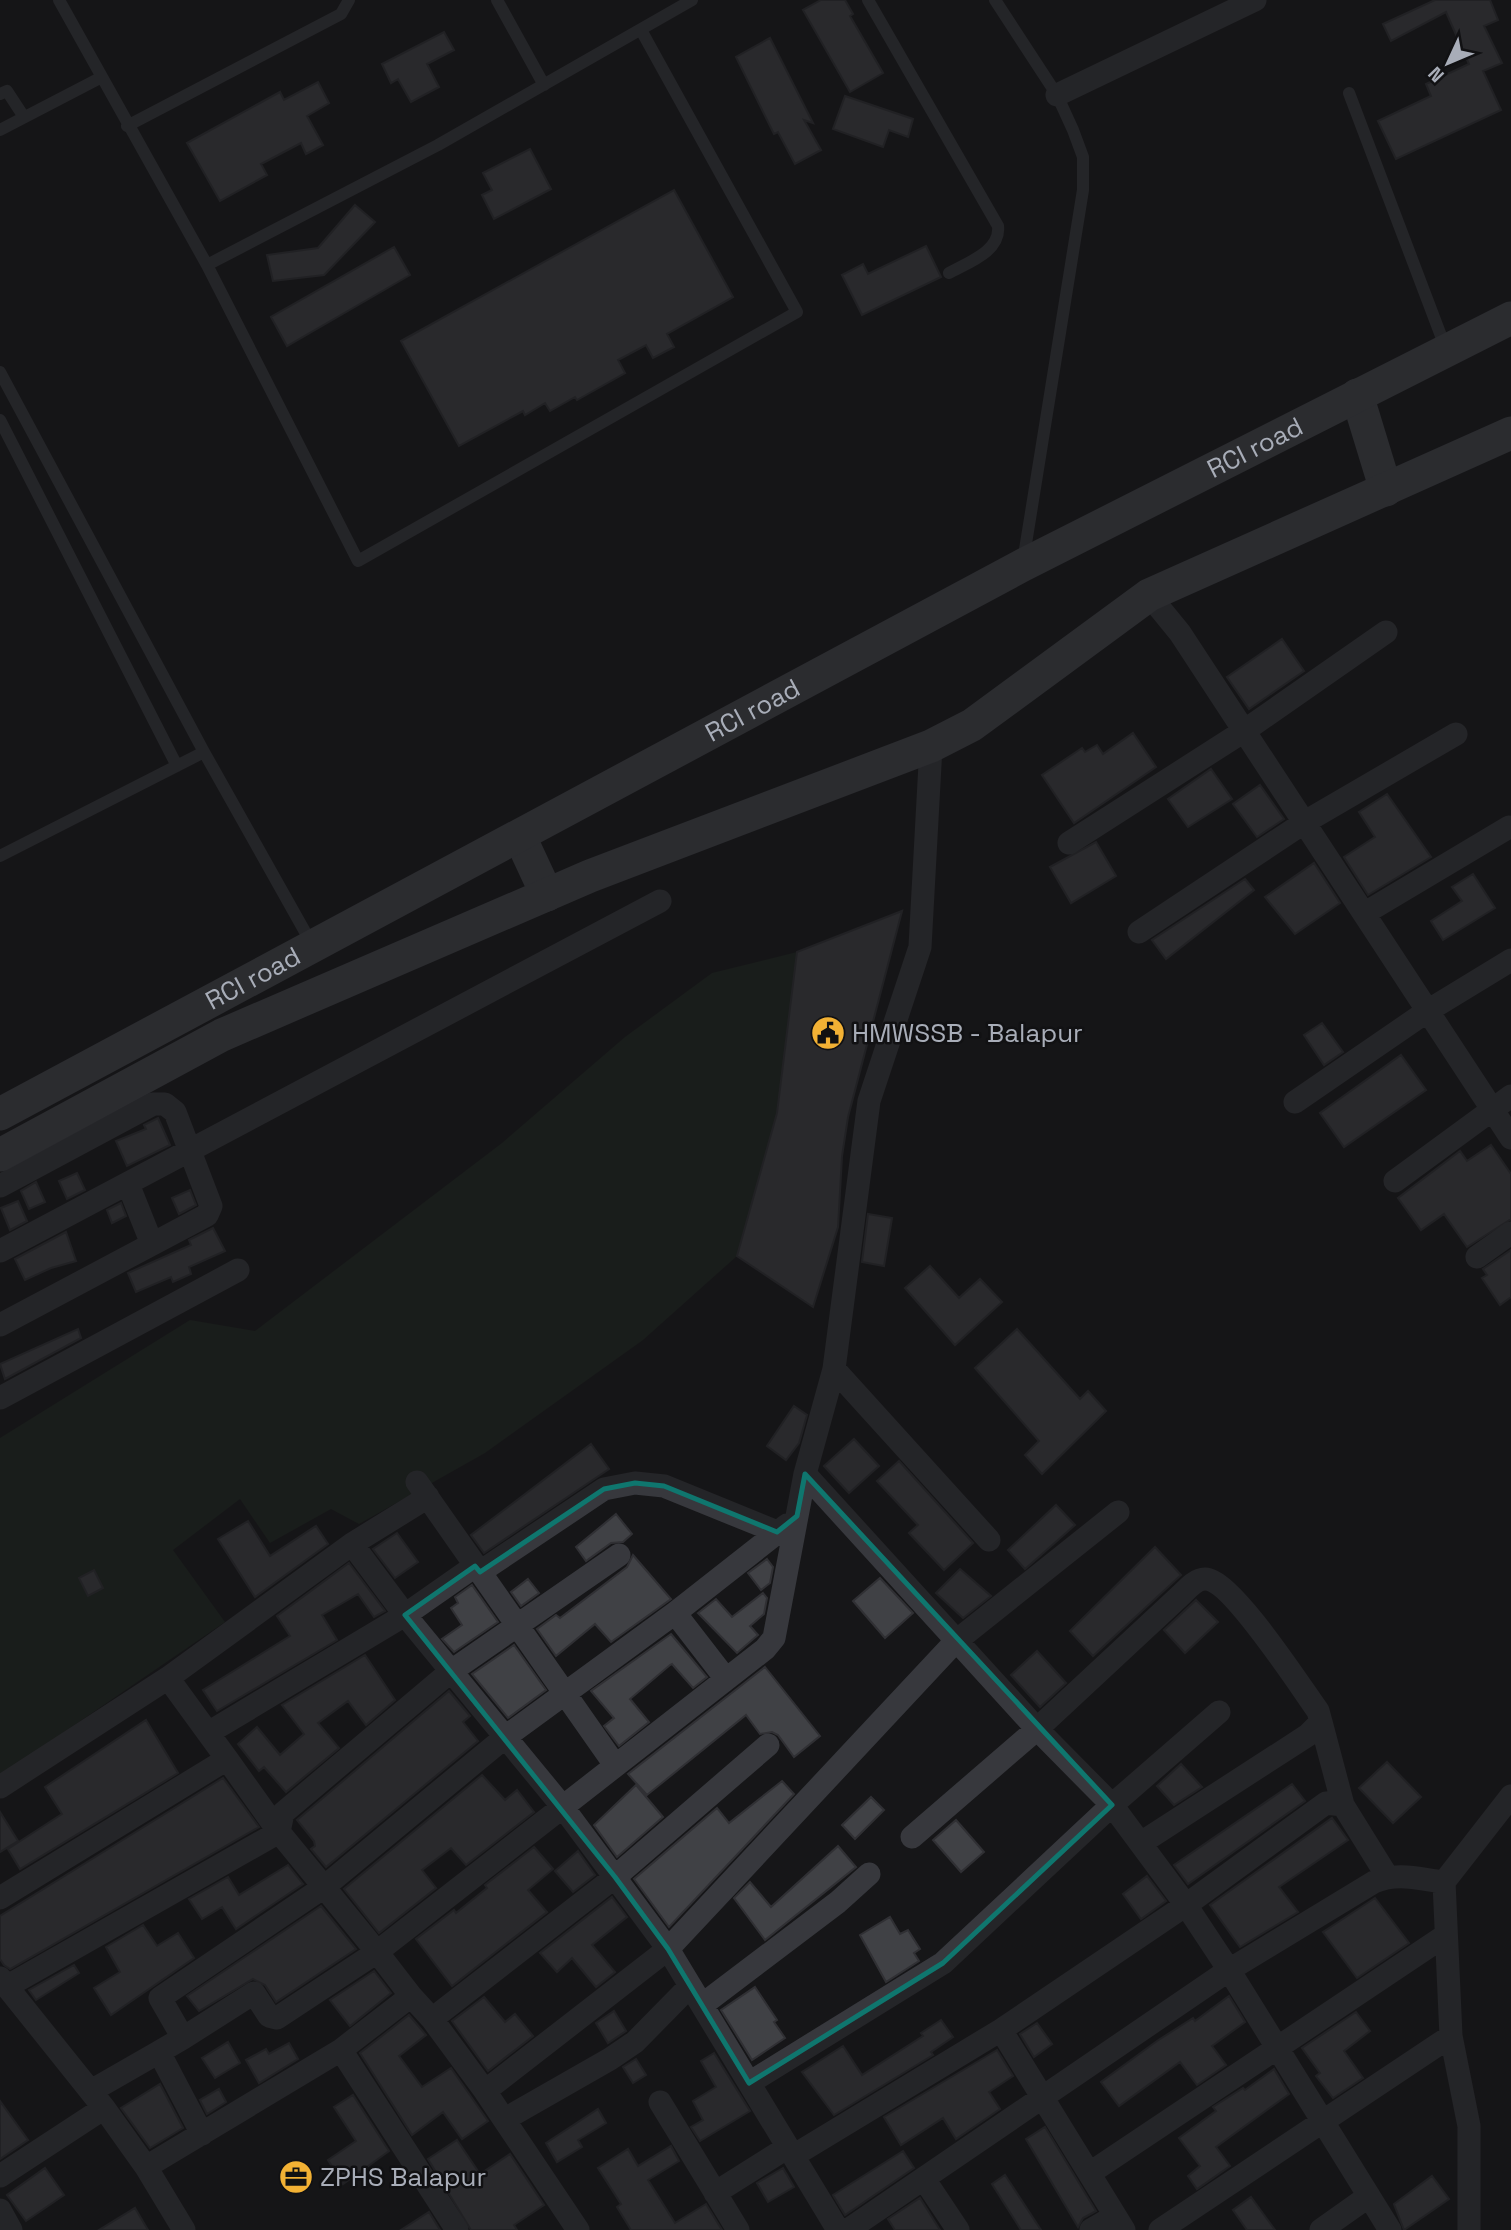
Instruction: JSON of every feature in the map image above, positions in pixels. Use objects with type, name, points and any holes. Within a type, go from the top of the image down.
[{"type":"main road","name":"RCI road","points":[[0,1114],[314,948],[1023,565],[1511,318]]},
{"type":"main road","points":[[1357,395],[1386,490]]},
{"type":"main road","points":[[0,1155],[222,1035],[547,895],[931,746],[972,725],[1149,595],[1511,433]]},
{"type":"main road","points":[[520,836],[547,895]]},
{"type":"street","points":[[1057,95],[1255,0]]},
{"type":"street","points":[[1149,595],[1180,633],[1429,1010],[1501,1102],[1511,1138]]},
{"type":"street","points":[[1069,843],[1244,731],[1386,632]]},
{"type":"street","points":[[1139,932],[1305,822],[1456,734]]},
{"type":"street","points":[[0,2176],[159,2052],[254,1993],[269,2016],[277,2018],[377,1952],[726,1679],[774,1638],[804,1474],[834,1369],[869,1101],[920,947],[931,746]]},
{"type":"street","points":[[1365,913],[1509,827]]},
{"type":"street","points":[[0,1251],[660,901]]},
{"type":"street","points":[[1295,1102],[1429,1010],[1511,960]]},
{"type":"street","points":[[1395,1181],[1501,1102]]},
{"type":"street","points":[[0,1186],[153,1104],[165,1104],[175,1112],[211,1206],[207,1215],[0,1325]]},
{"type":"street","points":[[128,1184],[152,1244]]},
{"type":"street","points":[[1477,1257],[1511,1233]]},
{"type":"street","points":[[0,1398],[238,1270]]},
{"type":"street","points":[[834,1369],[989,1540]]},
{"type":"street","points":[[804,1474],[956,1642],[1112,1805],[1186,1905],[1390,2230]]},
{"type":"street","points":[[208,1733],[404,1615],[604,1489],[635,1483],[664,1486],[777,1532]]},
{"type":"street","points":[[0,1787],[168,1678],[423,1490],[564,1696],[615,1765]]},
{"type":"street","points":[[485,2091],[668,1949],[956,1642],[1118,1512]]},
{"type":"street","points":[[183,2038],[160,1998],[324,1887],[504,1738],[675,1613],[797,1516]]},
{"type":"street","points":[[352,1544],[404,1615],[562,1806],[668,1949],[838,2230]]},
{"type":"street","points":[[184,2230],[146,2167],[97,2100],[3,1983],[279,1832],[283,1813],[450,1672],[619,1555]]},
{"type":"street","points":[[912,1837],[1037,1729],[1182,1594],[1198,1580],[1206,1579],[1220,1583],[1244,1610],[1318,1711],[1343,1805],[1387,1877]]},
{"type":"street","points":[[675,1613],[726,1679]]},
{"type":"street","points":[[168,1678],[279,1832],[432,2019],[505,2119],[578,2230]]},
{"type":"street","points":[[749,2083],[943,1963],[1112,1805],[1219,1712]]},
{"type":"street","points":[[1141,1843],[1308,1735],[1321,1723]]},
{"type":"street","points":[[432,2019],[615,1877],[768,1745]]},
{"type":"street","points":[[0,1898],[227,1759]]},
{"type":"street","points":[[1469,2230],[1469,2126],[1451,2036],[1444,1882],[1511,1796]]},
{"type":"street","points":[[715,2193],[1001,2030],[1186,1905],[1325,1803],[1343,1805]]},
{"type":"street","points":[[505,2119],[610,2059],[696,1995],[838,1902],[869,1874]]},
{"type":"street","points":[[848,2230],[1045,2098],[1228,1970],[1387,1877],[1400,1875],[1444,1882]]},
{"type":"street","points":[[1090,2173],[1446,1935]]},
{"type":"street","points":[[146,2167],[341,2050],[411,1996]]},
{"type":"street","points":[[1001,2030],[1120,2223],[1091,2230]]},
{"type":"street","points":[[1160,2230],[1451,2036]]},
{"type":"street","points":[[341,2050],[457,2230]]},
{"type":"street","points":[[159,2052],[202,2134]]},
{"type":"street","points":[[660,2102],[738,2230]]},
{"type":"street","points":[[924,2179],[957,2230]]},
{"type":"street","points":[[1321,2230],[1369,2196]]},
{"type":"street","points":[[0,2210],[11,2230]]},
{"type":"lane","points":[[58,0],[207,265],[358,561],[797,312],[641,30]]},
{"type":"lane","points":[[127,126],[341,14],[349,0]]},
{"type":"lane","points":[[497,0],[544,85]]},
{"type":"lane","points":[[207,265],[438,145],[692,0]]},
{"type":"lane","points":[[868,0],[998,226],[999,236],[993,247],[949,273]]},
{"type":"lane","points":[[995,0],[1057,95],[1083,157],[1083,190],[1023,565]]},
{"type":"lane","points":[[0,130],[100,78]]},
{"type":"lane","points":[[0,94],[7,91],[12,94],[24,117]]},
{"type":"lane","points":[[1349,93],[1446,350]]},
{"type":"lane","points":[[0,372],[204,752],[314,948]]},
{"type":"lane","points":[[0,420],[177,766]]},
{"type":"lane","points":[[0,856],[204,752]]},
{"type":"highlighted area","points":[[805,1474],[1112,1805],[943,1963],[749,2083],[668,1949],[615,1877],[405,1615],[475,1566],[480,1572],[604,1489],[635,1483],[664,1486],[777,1532],[797,1516]]},
{"type":"shaded area","points":[[797,952],[777,1113],[737,1256],[643,1340],[485,1453],[359,1524],[331,1509],[270,1543],[240,1499],[173,1550],[225,1622],[0,1776],[0,1438],[190,1320],[255,1331],[502,1143],[625,1037],[712,973]]},
{"type":"building","points":[[821,0],[845,0],[853,14],[850,16],[883,73],[850,92],[803,10]]},
{"type":"building","points":[[1435,0],[1490,0],[1498,20],[1484,26],[1502,63],[1483,71],[1501,110],[1396,159],[1378,121],[1431,96],[1426,84],[1469,64],[1446,12],[1391,41],[1383,24]]},
{"type":"building","points":[[444,32],[454,50],[427,64],[439,87],[411,102],[398,79],[391,83],[382,64]]},
{"type":"building","points":[[770,38],[813,123],[804,120],[821,150],[795,164],[778,132],[774,134],[736,57]]},
{"type":"building","points":[[318,82],[329,103],[307,116],[323,145],[306,154],[301,143],[261,164],[267,175],[220,201],[187,143],[280,92],[284,100]]},
{"type":"building","points":[[845,96],[913,119],[908,137],[889,130],[883,147],[833,129]]},
{"type":"building","points":[[530,149],[551,189],[494,219],[482,195],[492,190],[483,173]]},
{"type":"building","points":[[674,190],[733,297],[667,334],[674,347],[653,358],[646,345],[618,360],[625,373],[577,400],[575,397],[550,411],[545,403],[525,415],[523,411],[459,446],[401,341]]},
{"type":"building","points":[[355,205],[375,222],[324,275],[273,281],[267,255],[318,248]]},
{"type":"building","points":[[926,246],[941,277],[862,315],[842,275],[863,264],[868,274]]},
{"type":"building","points":[[394,247],[410,275],[287,346],[271,317]]},
{"type":"building","points":[[1282,639],[1304,671],[1249,709],[1227,677]]},
{"type":"building","points":[[1133,733],[1156,767],[1074,823],[1042,775],[1082,748],[1085,752],[1097,745],[1103,754]]},
{"type":"building","points":[[1211,769],[1232,799],[1188,827],[1168,799]]},
{"type":"building","points":[[1260,785],[1284,819],[1257,837],[1233,804]]},
{"type":"building","points":[[1387,794],[1431,857],[1368,895],[1344,857],[1375,837],[1359,812]]},
{"type":"building","points":[[1096,842],[1116,876],[1071,903],[1050,867]]},
{"type":"building","points":[[1314,863],[1340,903],[1295,934],[1265,897]]},
{"type":"building","points":[[1473,874],[1495,908],[1443,940],[1431,921],[1462,901],[1452,887]]},
{"type":"building","points":[[1245,879],[1254,890],[1166,959],[1152,940]]},
{"type":"building","name":"HMWSSB - Balapur","points":[[902,911],[848,1117],[842,1156],[838,1227],[813,1307],[737,1256],[777,1113],[797,952]]},
{"type":"building","points":[[1322,1023],[1343,1052],[1324,1065],[1304,1035]]},
{"type":"building","points":[[1401,1055],[1426,1090],[1344,1147],[1320,1113]]},
{"type":"building","points":[[158,1118],[170,1145],[127,1166],[116,1141],[146,1129],[144,1125]]},
{"type":"building","points":[[1491,1145],[1511,1174],[1511,1219],[1467,1247],[1444,1214],[1421,1230],[1398,1198],[1460,1151],[1467,1161]]},
{"type":"building","points":[[77,1173],[85,1190],[67,1199],[59,1181]]},
{"type":"building","points":[[36,1182],[45,1202],[29,1209],[21,1191]]},
{"type":"building","points":[[190,1190],[196,1205],[179,1214],[172,1198]]},
{"type":"building","points":[[18,1201],[27,1221],[10,1230],[1,1208]]},
{"type":"building","points":[[121,1203],[126,1216],[112,1223],[107,1210]]},
{"type":"building","points":[[868,1214],[892,1218],[884,1266],[862,1262]]},
{"type":"building","points":[[213,1228],[225,1251],[189,1267],[191,1274],[173,1282],[171,1277],[136,1292],[128,1273],[191,1245],[189,1240]]},
{"type":"building","points":[[66,1232],[76,1261],[51,1268],[25,1280],[15,1259]]},
{"type":"building","points":[[1511,1250],[1511,1297],[1500,1305],[1482,1278],[1487,1275],[1483,1269]]},
{"type":"building","points":[[930,1266],[959,1298],[980,1279],[1002,1302],[955,1345],[905,1288]]},
{"type":"building","points":[[78,1329],[81,1338],[5,1379],[0,1364]]},
{"type":"building","points":[[1017,1329],[1080,1399],[1088,1391],[1106,1411],[1042,1474],[1025,1455],[1039,1441],[975,1368]]},
{"type":"building","points":[[794,1406],[807,1415],[799,1443],[786,1460],[767,1446]]},
{"type":"building","points":[[854,1439],[879,1466],[849,1493],[824,1466]]},
{"type":"building","points":[[591,1444],[609,1469],[484,1553],[471,1535]]},
{"type":"building","points":[[899,1461],[973,1543],[944,1570],[909,1533],[918,1525],[877,1481]]},
{"type":"building","points":[[1056,1505],[1075,1525],[1025,1569],[1008,1550]]},
{"type":"building","points":[[616,1514],[632,1534],[623,1542],[611,1543],[586,1561],[576,1547]]},
{"type":"building","points":[[248,1521],[270,1556],[316,1526],[328,1544],[255,1597],[218,1539]]},
{"type":"building","points":[[397,1533],[418,1562],[395,1578],[373,1549]]},
{"type":"building","points":[[1155,1547],[1181,1575],[1093,1656],[1070,1631]]},
{"type":"building","points":[[633,1555],[671,1599],[611,1642],[595,1624],[556,1656],[537,1629],[556,1615],[560,1618],[627,1567]]},
{"type":"building","points":[[767,1559],[773,1567],[770,1583],[761,1590],[748,1573]]},
{"type":"building","points":[[349,1563],[385,1611],[374,1617],[358,1594],[322,1615],[337,1640],[217,1711],[203,1690],[290,1636],[277,1616]]},
{"type":"building","points":[[960,1569],[991,1596],[963,1618],[936,1593]]},
{"type":"building","points":[[94,1570],[103,1588],[88,1596],[79,1578]]},
{"type":"building","points":[[880,1578],[913,1613],[885,1638],[853,1601]]},
{"type":"building","points":[[528,1579],[539,1593],[521,1606],[511,1592]]},
{"type":"building","points":[[472,1585],[498,1622],[454,1652],[442,1639],[462,1625],[451,1608],[458,1603],[455,1597]]},
{"type":"building","points":[[763,1593],[767,1598],[764,1614],[750,1626],[758,1635],[737,1653],[698,1613],[716,1599],[732,1617]]},
{"type":"building","points":[[1196,1600],[1218,1622],[1185,1653],[1164,1630]]},
{"type":"building","points":[[671,1634],[707,1677],[693,1688],[672,1664],[670,1665],[630,1699],[649,1722],[619,1746],[604,1726],[614,1718],[591,1691]]},
{"type":"building","points":[[514,1645],[546,1690],[508,1718],[472,1674]]},
{"type":"building","points":[[1037,1651],[1066,1683],[1040,1707],[1011,1675]]},
{"type":"building","points":[[365,1655],[395,1700],[366,1725],[348,1701],[318,1723],[339,1748],[286,1792],[264,1767],[259,1771],[238,1744],[257,1727],[280,1755],[304,1734],[282,1705]]},
{"type":"building","points":[[765,1667],[820,1736],[794,1757],[778,1735],[772,1732],[760,1734],[746,1715],[647,1795],[628,1774]]},
{"type":"building","points":[[449,1691],[470,1716],[463,1722],[478,1741],[326,1867],[311,1849],[315,1846],[314,1841],[297,1820]]},
{"type":"building","points":[[146,1720],[178,1773],[20,1869],[8,1849],[62,1814],[45,1787]]},
{"type":"building","points":[[1387,1762],[1421,1797],[1393,1823],[1359,1788]]},
{"type":"building","points":[[1181,1764],[1202,1787],[1174,1805],[1157,1786]]},
{"type":"building","points":[[482,1775],[505,1800],[517,1790],[534,1812],[466,1865],[451,1848],[422,1870],[436,1888],[379,1933],[344,1889]]},
{"type":"building","points":[[223,1778],[259,1827],[10,1969],[4,1965],[0,1959],[0,1916]]},
{"type":"building","points":[[782,1781],[794,1794],[669,1927],[634,1879],[717,1808],[729,1823]]},
{"type":"building","points":[[1292,1784],[1305,1801],[1188,1884],[1174,1865]]},
{"type":"building","points":[[636,1785],[663,1817],[617,1857],[594,1825]]},
{"type":"building","points":[[871,1797],[884,1810],[855,1839],[842,1825]]},
{"type":"building","points":[[0,1812],[18,1841],[0,1852]]},
{"type":"building","points":[[1332,1818],[1348,1840],[1279,1887],[1298,1912],[1240,1947],[1210,1905]]},
{"type":"building","points":[[956,1820],[984,1852],[961,1872],[933,1840]]},
{"type":"building","points":[[838,1846],[856,1867],[765,1940],[734,1898],[750,1882],[771,1907]]},
{"type":"building","points":[[534,1847],[553,1869],[528,1890],[547,1912],[452,1986],[416,1939],[454,1910],[456,1913],[487,1888],[485,1885]]},
{"type":"building","points":[[578,1851],[595,1875],[573,1892],[555,1871]]},
{"type":"building","points":[[288,1865],[303,1884],[236,1929],[222,1907],[202,1919],[189,1899],[228,1877],[239,1895]]},
{"type":"building","points":[[1147,1876],[1166,1901],[1141,1919],[1123,1894]]},
{"type":"building","points":[[612,1897],[627,1917],[592,1945],[615,1972],[596,1987],[572,1958],[557,1972],[540,1953]]},
{"type":"building","points":[[1375,1898],[1409,1943],[1357,1978],[1323,1932]]},
{"type":"building","points":[[321,1906],[356,1949],[276,2002],[265,1985],[253,1979],[199,2011],[187,1996]]},
{"type":"building","points":[[890,1917],[900,1934],[908,1930],[920,1949],[914,1953],[919,1961],[886,1982],[860,1935]]},
{"type":"building","points":[[143,1925],[157,1946],[178,1933],[194,1958],[111,2015],[94,1988],[120,1972],[106,1947]]},
{"type":"building","points":[[74,1965],[79,1973],[36,2000],[29,1990]]},
{"type":"building","points":[[374,1971],[391,1993],[350,2026],[330,2000]]},
{"type":"building","points":[[755,1987],[777,2020],[774,2022],[785,2038],[752,2060],[721,2010]]},
{"type":"building","points":[[1229,1996],[1245,2022],[1212,2046],[1226,2065],[1197,2085],[1180,2062],[1119,2106],[1101,2082],[1157,2041],[1193,2018],[1195,2021]]},
{"type":"building","points":[[484,1997],[505,2022],[515,2014],[533,2036],[488,2071],[452,2021]]},
{"type":"building","points":[[614,2011],[626,2031],[608,2043],[596,2023]]},
{"type":"building","points":[[1356,2012],[1370,2031],[1344,2051],[1363,2078],[1333,2098],[1316,2076],[1320,2073],[1302,2048]]},
{"type":"building","points":[[409,2015],[426,2035],[399,2056],[422,2087],[451,2068],[488,2121],[462,2139],[443,2112],[412,2135],[360,2053]]},
{"type":"building","points":[[941,2020],[953,2037],[931,2052],[933,2055],[834,2115],[802,2072],[843,2046],[862,2075],[923,2036],[921,2033]]},
{"type":"building","points":[[1037,2023],[1052,2044],[1034,2057],[1020,2034]]},
{"type":"building","points":[[228,2042],[240,2063],[215,2078],[202,2058]]},
{"type":"building","points":[[289,2043],[298,2059],[259,2083],[246,2060],[266,2049],[269,2054]]},
{"type":"building","points":[[997,2050],[1013,2076],[989,2092],[1000,2109],[956,2139],[943,2118],[901,2145],[884,2117]]},
{"type":"building","points":[[714,2053],[750,2111],[700,2141],[691,2127],[703,2120],[693,2101],[716,2087],[701,2061]]},
{"type":"building","points":[[636,2059],[646,2075],[633,2083],[623,2067]]},
{"type":"building","points":[[1274,2069],[1289,2094],[1216,2147],[1230,2166],[1197,2189],[1188,2176],[1200,2166],[1179,2138],[1216,2111],[1213,2107],[1243,2088],[1245,2090]]},
{"type":"building","points":[[160,2084],[183,2128],[150,2148],[121,2108]]},
{"type":"building","points":[[219,2089],[226,2102],[207,2114],[200,2100]]},
{"type":"building","points":[[353,2095],[389,2151],[343,2184],[328,2160],[356,2141],[334,2107]]},
{"type":"building","points":[[0,2101],[28,2140],[0,2159]]},
{"type":"building","points":[[598,2109],[606,2123],[578,2140],[582,2147],[557,2162],[546,2143]]},
{"type":"building","points":[[1045,2127],[1096,2211],[1083,2218],[1078,2227],[1026,2139]]},
{"type":"building","points":[[457,2140],[480,2174],[510,2154],[544,2205],[514,2225],[517,2230],[471,2230],[428,2159]]},
{"type":"building","points":[[671,2146],[679,2161],[648,2180],[675,2223],[706,2204],[722,2230],[631,2230],[617,2207],[621,2204],[598,2168],[628,2149],[638,2166]]},
{"type":"building","points":[[903,2151],[914,2168],[845,2215],[833,2195]]},
{"type":"building","points":[[45,2168],[64,2195],[26,2221],[7,2195]]},
{"type":"building","points":[[783,2168],[794,2187],[768,2202],[757,2183]]},
{"type":"building","points":[[1005,2175],[1041,2230],[1021,2230],[992,2184]]},
{"type":"building","points":[[1432,2176],[1449,2199],[1404,2230],[1394,2204]]},
{"type":"building","points":[[1251,2197],[1275,2230],[1247,2230],[1233,2210]]},
{"type":"building","points":[[920,2198],[940,2230],[895,2230],[888,2219]]},
{"type":"building","points":[[135,2208],[148,2230],[99,2230]]},
{"type":"building","points":[[429,2212],[440,2230],[401,2230]]},
{"type":"place","name":"HMWSSB - Balapur","points":[[828,1033]]},
{"type":"place","name":"ZPHS Balapur","points":[[296,2177]]}]
